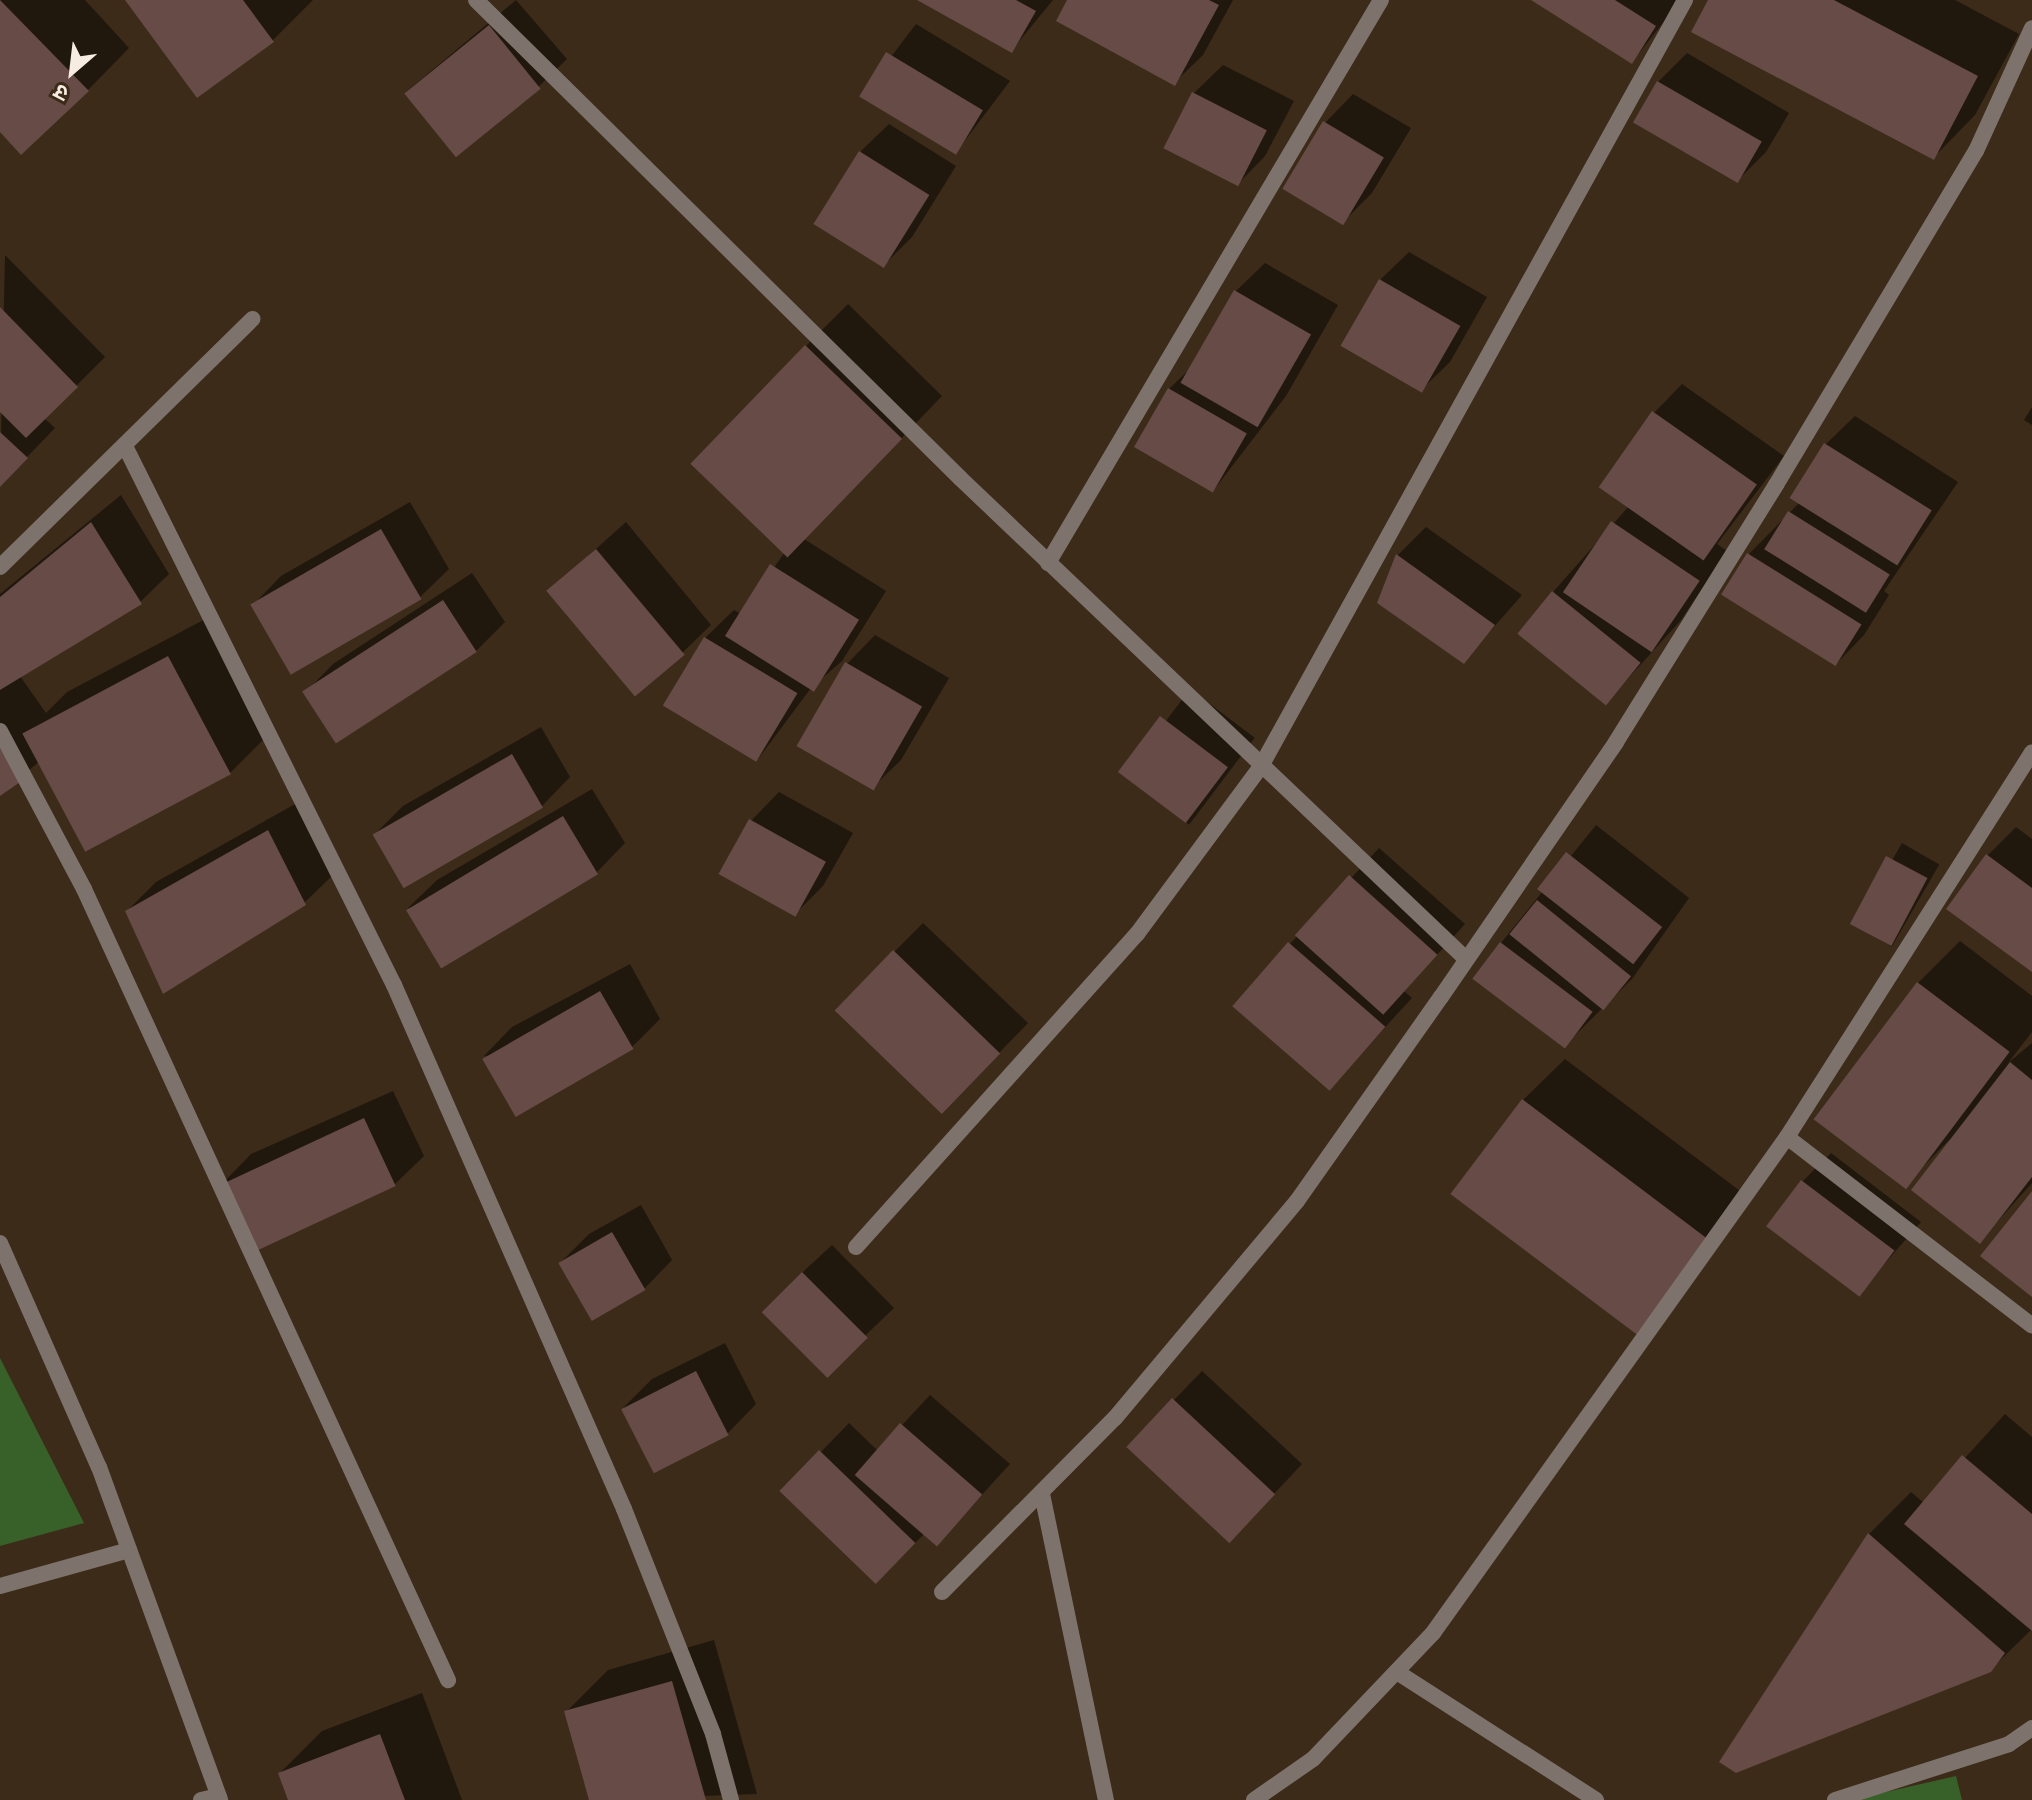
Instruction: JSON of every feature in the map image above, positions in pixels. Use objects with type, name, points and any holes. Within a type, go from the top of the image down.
[{"type":"street","points":[[476,0],[1048,563],[1260,768],[1465,958]]},
{"type":"street","points":[[1048,563],[1381,0]]},
{"type":"street","points":[[856,1247],[1137,934],[1260,768],[1685,0]]},
{"type":"street","points":[[942,1592],[1042,1494],[1297,1201],[1616,742],[1776,485],[1976,151],[2032,28]]},
{"type":"street","points":[[0,567],[127,450],[252,319]]},
{"type":"street","points":[[127,450],[394,985],[624,1509],[713,1734],[731,1800]]},
{"type":"street","points":[[0,731],[84,889],[448,1680]]},
{"type":"street","points":[[1254,1800],[1313,1759],[1400,1674],[1787,1137],[2032,752]]},
{"type":"street","points":[[1787,1137],[2032,1326]]},
{"type":"street","points":[[0,1243],[129,1550],[219,1798],[201,1800]]},
{"type":"street","points":[[1042,1494],[1106,1800]]},
{"type":"street","points":[[0,1586],[129,1550]]},
{"type":"street","points":[[1400,1674],[1596,1800]]},
{"type":"street","points":[[1835,1800],[2009,1744],[2032,1728]]},
{"type":"green space","points":[[0,1358],[84,1523],[0,1546]]},
{"type":"green space","points":[[1956,1776],[1962,1800],[1851,1800]]},
{"type":"building","points":[[0,0],[89,91],[21,155],[0,132]]},
{"type":"building","points":[[125,0],[243,0],[274,42],[197,98]]},
{"type":"building","points":[[917,0],[1016,0],[1036,11],[1012,53]]},
{"type":"building","points":[[1067,0],[1209,0],[1219,5],[1175,86],[1056,21]]},
{"type":"building","points":[[1531,0],[1615,0],[1656,26],[1632,64]]},
{"type":"building","points":[[1708,0],[1834,0],[1978,76],[1934,160],[1691,32]]},
{"type":"building","points":[[489,25],[541,89],[456,157],[404,94]]},
{"type":"building","points":[[886,52],[983,110],[956,155],[859,97]]},
{"type":"building","points":[[1657,81],[1762,142],[1738,183],[1633,123]]},
{"type":"building","points":[[1192,92],[1267,130],[1238,186],[1163,148]]},
{"type":"building","points":[[1323,121],[1384,158],[1343,225],[1282,189]]},
{"type":"building","points":[[859,151],[929,195],[884,268],[813,224]]},
{"type":"building","points":[[1379,279],[1460,326],[1422,393],[1340,346]]},
{"type":"building","points":[[1234,290],[1311,334],[1258,427],[1180,383]]},
{"type":"building","points":[[0,307],[78,387],[26,438],[0,412]]},
{"type":"building","points":[[805,345],[902,439],[787,557],[690,464]]},
{"type":"building","points":[[1168,388],[1247,434],[1213,492],[1134,447]]},
{"type":"building","points":[[1652,411],[1757,484],[1704,561],[1599,487]]},
{"type":"building","points":[[0,432],[28,458],[0,487]]},
{"type":"building","points":[[1824,443],[1932,510],[1897,565],[1790,498]]},
{"type":"building","points":[[1788,511],[1890,575],[1866,613],[1764,549]]},
{"type":"building","points":[[1611,521],[1700,581],[1652,652],[1563,592]]},
{"type":"building","points":[[91,522],[142,604],[0,690],[0,597]]},
{"type":"building","points":[[381,529],[422,599],[291,675],[250,604]]},
{"type":"building","points":[[596,549],[685,655],[635,696],[546,591]]},
{"type":"building","points":[[1747,553],[1861,625],[1836,666],[1721,595]]},
{"type":"building","points":[[1396,554],[1495,625],[1464,664],[1377,603]]},
{"type":"building","points":[[770,564],[859,620],[814,692],[725,636]]},
{"type":"building","points":[[1552,591],[1641,663],[1606,705],[1517,634]]},
{"type":"building","points":[[443,600],[477,652],[336,743],[302,691]]},
{"type":"building","points":[[704,637],[797,693],[756,762],[663,706]]},
{"type":"building","points":[[168,656],[231,774],[85,852],[22,733]]},
{"type":"building","points":[[845,662],[922,706],[874,791],[796,746]]},
{"type":"building","points":[[1160,716],[1228,767],[1186,823],[1118,772]]},
{"type":"building","points":[[0,748],[23,780],[0,796]]},
{"type":"building","points":[[512,754],[543,808],[404,888],[373,834]]},
{"type":"building","points":[[563,816],[598,874],[441,969],[406,910]]},
{"type":"building","points":[[749,819],[826,862],[795,917],[718,874]]},
{"type":"building","points":[[268,830],[306,905],[163,994],[125,911]]},
{"type":"building","points":[[1566,852],[1662,927],[1633,964],[1537,889]]},
{"type":"building","points":[[1986,854],[2032,888],[2032,972],[1946,909]]},
{"type":"building","points":[[1886,856],[1927,878],[1891,946],[1850,924]]},
{"type":"building","points":[[1349,875],[1437,955],[1383,1015],[1295,935]]},
{"type":"building","points":[[1537,900],[1631,976],[1603,1010],[1509,934]]},
{"type":"building","points":[[1288,942],[1385,1027],[1330,1091],[1232,1006]]},
{"type":"building","points":[[1500,942],[1593,1012],[1565,1049],[1472,979]]},
{"type":"building","points":[[893,950],[1000,1054],[942,1114],[835,1010]]},
{"type":"building","points":[[1917,982],[2010,1052],[1906,1189],[1813,1119]]},
{"type":"building","points":[[600,991],[634,1049],[516,1117],[482,1059]]},
{"type":"building","points":[[2010,1062],[2032,1080],[2032,1177],[1980,1244],[1911,1190]]},
{"type":"building","points":[[1522,1099],[1708,1239],[1636,1334],[1450,1194]]},
{"type":"building","points":[[364,1118],[396,1186],[252,1253],[221,1185]]},
{"type":"building","points":[[1801,1180],[1894,1250],[1860,1297],[1766,1226]]},
{"type":"building","points":[[2032,1191],[2032,1297],[1980,1256]]},
{"type":"building","points":[[612,1232],[646,1290],[592,1321],[558,1263]]},
{"type":"building","points":[[802,1272],[868,1338],[827,1378],[762,1312]]},
{"type":"building","points":[[696,1371],[729,1435],[654,1473],[621,1409]]},
{"type":"building","points":[[1172,1398],[1275,1494],[1229,1543],[1126,1447]]},
{"type":"building","points":[[900,1423],[982,1495],[937,1547],[855,1475]]},
{"type":"building","points":[[819,1450],[915,1543],[876,1584],[779,1491]]},
{"type":"building","points":[[1962,1455],[2032,1514],[2032,1631],[1904,1524]]},
{"type":"building","points":[[1868,1533],[2005,1653],[1991,1672],[1736,1773],[1719,1762]]},
{"type":"building","points":[[672,1681],[706,1800],[589,1800],[564,1711]]},
{"type":"building","points":[[380,1734],[405,1800],[288,1800],[278,1773]]}]
